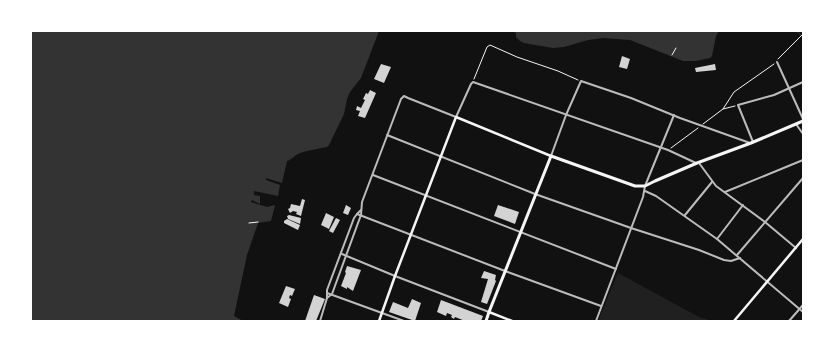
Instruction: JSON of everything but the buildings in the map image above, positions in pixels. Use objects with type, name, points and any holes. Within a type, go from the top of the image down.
[{"type":"main road","points":[[379,321],[456,117],[551,156],[635,186],[645,186],[698,163],[752,143],[803,120]]},
{"type":"main road","points":[[486,321],[551,156]]},
{"type":"main road","points":[[734,321],[803,239]]},
{"type":"main road","points":[[489,312],[512,321]]},
{"type":"street","points":[[777,62],[790,88],[803,120]]},
{"type":"street","points":[[551,156],[566,115],[581,81],[752,143]]},
{"type":"street","points":[[327,298],[332,294],[361,215],[362,202],[401,99],[404,96],[456,117],[463,99],[473,82],[668,150],[698,163],[712,182],[765,222],[796,248]]},
{"type":"street","points":[[752,143],[738,105],[760,99],[803,82]]},
{"type":"street","points":[[596,321],[645,191],[645,186],[674,115]]},
{"type":"street","points":[[796,124],[803,134]]},
{"type":"street","points":[[388,135],[441,158],[535,194],[631,228],[699,250],[724,260],[731,261],[740,258]]},
{"type":"street","points":[[725,192],[803,160]]},
{"type":"street","points":[[373,176],[616,268]]},
{"type":"street","points":[[737,255],[803,178]]},
{"type":"street","points":[[684,215],[712,182]]},
{"type":"street","points":[[645,191],[656,196],[717,239],[803,312]]},
{"type":"street","points":[[717,239],[743,205]]},
{"type":"street","points":[[320,321],[327,298],[327,293],[356,214],[361,210]]},
{"type":"street","points":[[356,214],[601,306]]},
{"type":"street","points":[[342,254],[489,312]]},
{"type":"street","points":[[327,293],[404,321]]},
{"type":"street","points":[[789,321],[803,305]]},
{"type":"path","points":[[668,150],[723,109],[734,92],[777,62],[803,34]]},
{"type":"path","points":[[473,82],[488,45],[581,81]]},
{"type":"path","points":[[672,55],[675,48]]},
{"type":"path","points":[[723,109],[738,105]]},
{"type":"path","points":[[249,223],[258,222]]},
{"type":"shaded area","points":[[31,31],[379,31],[361,78],[350,92],[344,114],[329,145],[327,147],[300,153],[287,161],[282,183],[266,178],[266,180],[280,185],[278,196],[254,191],[254,195],[260,196],[260,204],[252,200],[251,202],[267,207],[275,205],[271,221],[258,223],[247,255],[234,316],[243,321],[31,321]]},
{"type":"shaded area","points":[[513,31],[719,31],[716,36],[712,56],[710,58],[696,61],[683,61],[630,40],[603,38],[553,48],[524,43],[516,37],[516,33]]},
{"type":"shaded area","points":[[618,273],[699,317],[712,321],[598,321]]},
{"type":"waterway","points":[[796,31],[801,35]]}]
